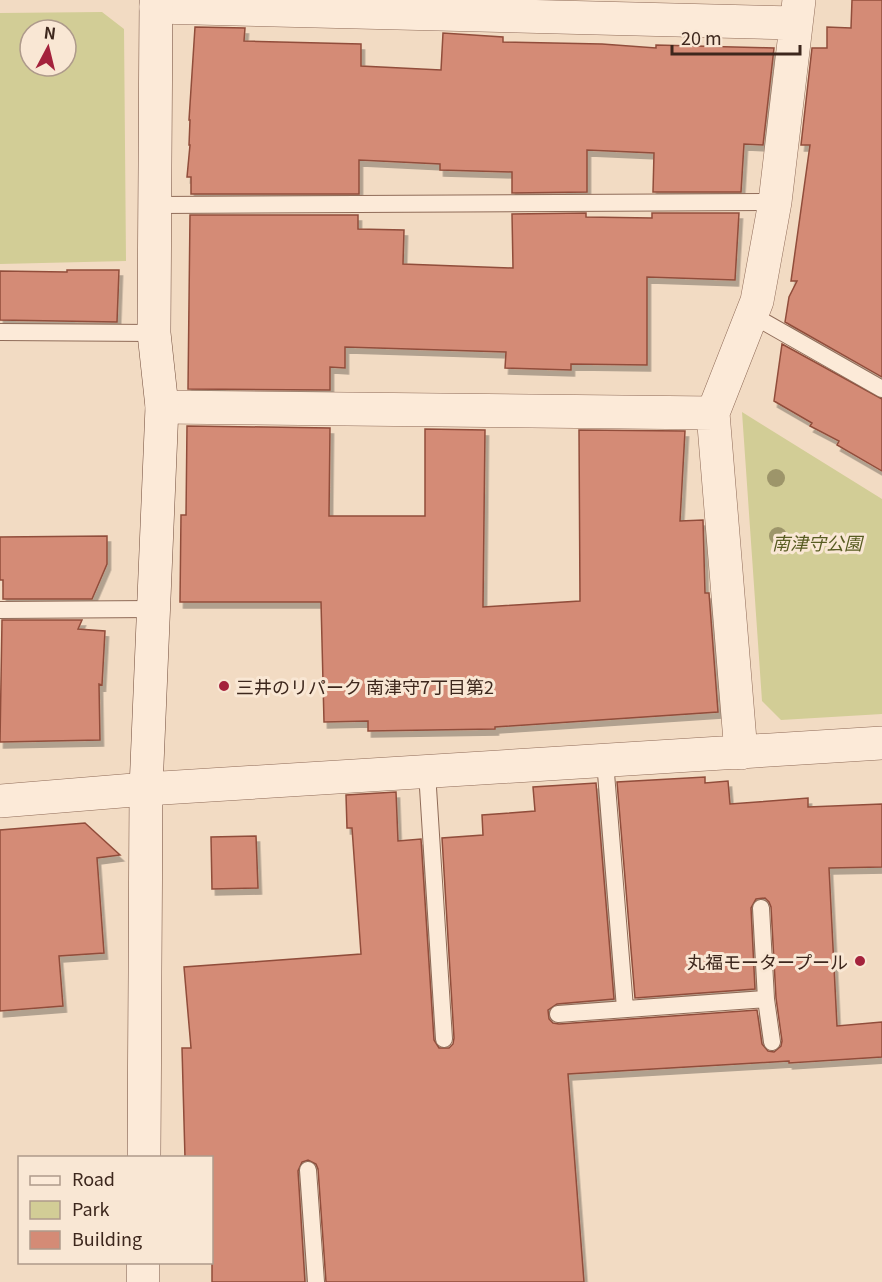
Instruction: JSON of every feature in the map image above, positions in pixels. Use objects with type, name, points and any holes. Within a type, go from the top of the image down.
[{"type":"street","points":[[144,1156],[146,789],[162,407],[154,333],[157,205],[156,3],[798,12],[775,202],[757,301],[713,414],[741,753]]},
{"type":"street","points":[[162,407],[713,414]]},
{"type":"street","points":[[0,801],[146,789],[882,743]]},
{"type":"street","points":[[143,1264],[143,1282]]},
{"type":"lane","points":[[157,205],[775,202]]},
{"type":"lane","points":[[752,315],[882,389]]},
{"type":"lane","points":[[0,332],[154,333]]},
{"type":"lane","points":[[0,610],[154,609]]},
{"type":"lane","points":[[605,761],[625,1008]]},
{"type":"lane","points":[[427,772],[444,1039]]},
{"type":"lane","points":[[761,908],[766,999],[772,1042]]},
{"type":"lane","points":[[558,1014],[766,999]]},
{"type":"lane","points":[[308,1170],[316,1282]]},
{"type":"green space","points":[[102,12],[124,29],[126,261],[0,264],[0,13]]},
{"type":"green space","name":"南津守公園","points":[[742,412],[882,499],[882,714],[781,720],[762,701]]},
{"type":"building","points":[[852,0],[882,0],[882,377],[785,322],[789,297],[797,281],[791,281],[810,145],[801,145],[812,48],[827,48],[827,27],[851,28]]},
{"type":"building","points":[[195,27],[245,28],[244,41],[361,44],[361,66],[441,70],[443,33],[503,37],[503,42],[602,44],[656,48],[656,45],[774,48],[763,145],[744,144],[741,192],[653,192],[654,153],[587,150],[587,192],[512,193],[512,172],[440,170],[440,164],[359,160],[359,194],[191,194],[191,177],[187,177]]},
{"type":"building","points":[[586,213],[586,217],[652,218],[652,213],[739,213],[735,280],[647,277],[647,365],[571,364],[571,370],[505,368],[506,352],[345,347],[345,368],[330,367],[330,390],[188,389],[190,215],[358,215],[358,229],[404,230],[403,264],[513,268],[512,214]]},
{"type":"building","points":[[67,270],[119,270],[117,322],[0,320],[0,271],[67,272]]},
{"type":"building","points":[[782,344],[882,399],[882,471],[837,445],[839,441],[810,426],[812,423],[774,401]]},
{"type":"building","points":[[187,426],[330,428],[329,516],[425,516],[425,429],[485,430],[483,607],[580,601],[579,430],[685,431],[680,521],[703,520],[705,593],[709,593],[718,712],[495,727],[495,729],[368,731],[368,721],[324,722],[321,602],[180,602],[181,515],[186,515]]},
{"type":"building","points":[[107,536],[107,564],[92,599],[3,599],[3,580],[0,580],[0,537]]},
{"type":"building","points":[[2,620],[82,620],[78,629],[105,631],[102,685],[99,684],[100,740],[0,742]]},
{"type":"building","points":[[705,777],[705,783],[728,781],[730,804],[808,798],[808,807],[882,804],[882,867],[829,868],[837,1026],[882,1022],[882,1057],[568,1074],[584,1282],[326,1282],[318,1169],[316,1164],[308,1160],[302,1162],[298,1171],[305,1282],[212,1282],[213,1156],[185,1156],[182,1048],[191,1048],[184,967],[361,954],[352,828],[347,828],[346,795],[396,792],[398,841],[421,839],[434,1040],[439,1048],[449,1048],[454,1038],[442,838],[483,835],[482,815],[535,811],[533,787],[596,783],[614,999],[557,1004],[548,1010],[549,1019],[559,1024],[757,1010],[762,1044],[768,1051],[774,1052],[781,1046],[771,907],[765,898],[756,899],[751,908],[755,989],[635,998],[617,782]]},
{"type":"building","points":[[85,823],[120,855],[97,858],[104,953],[59,956],[63,1006],[0,1011],[0,830]]},
{"type":"building","points":[[256,836],[258,888],[212,889],[211,837]]},
{"type":"place","name":"三井のリパーク 南津守7丁目第2","points":[[224,686]]},
{"type":"place","name":"丸福モータープール","points":[[860,961]]}]
